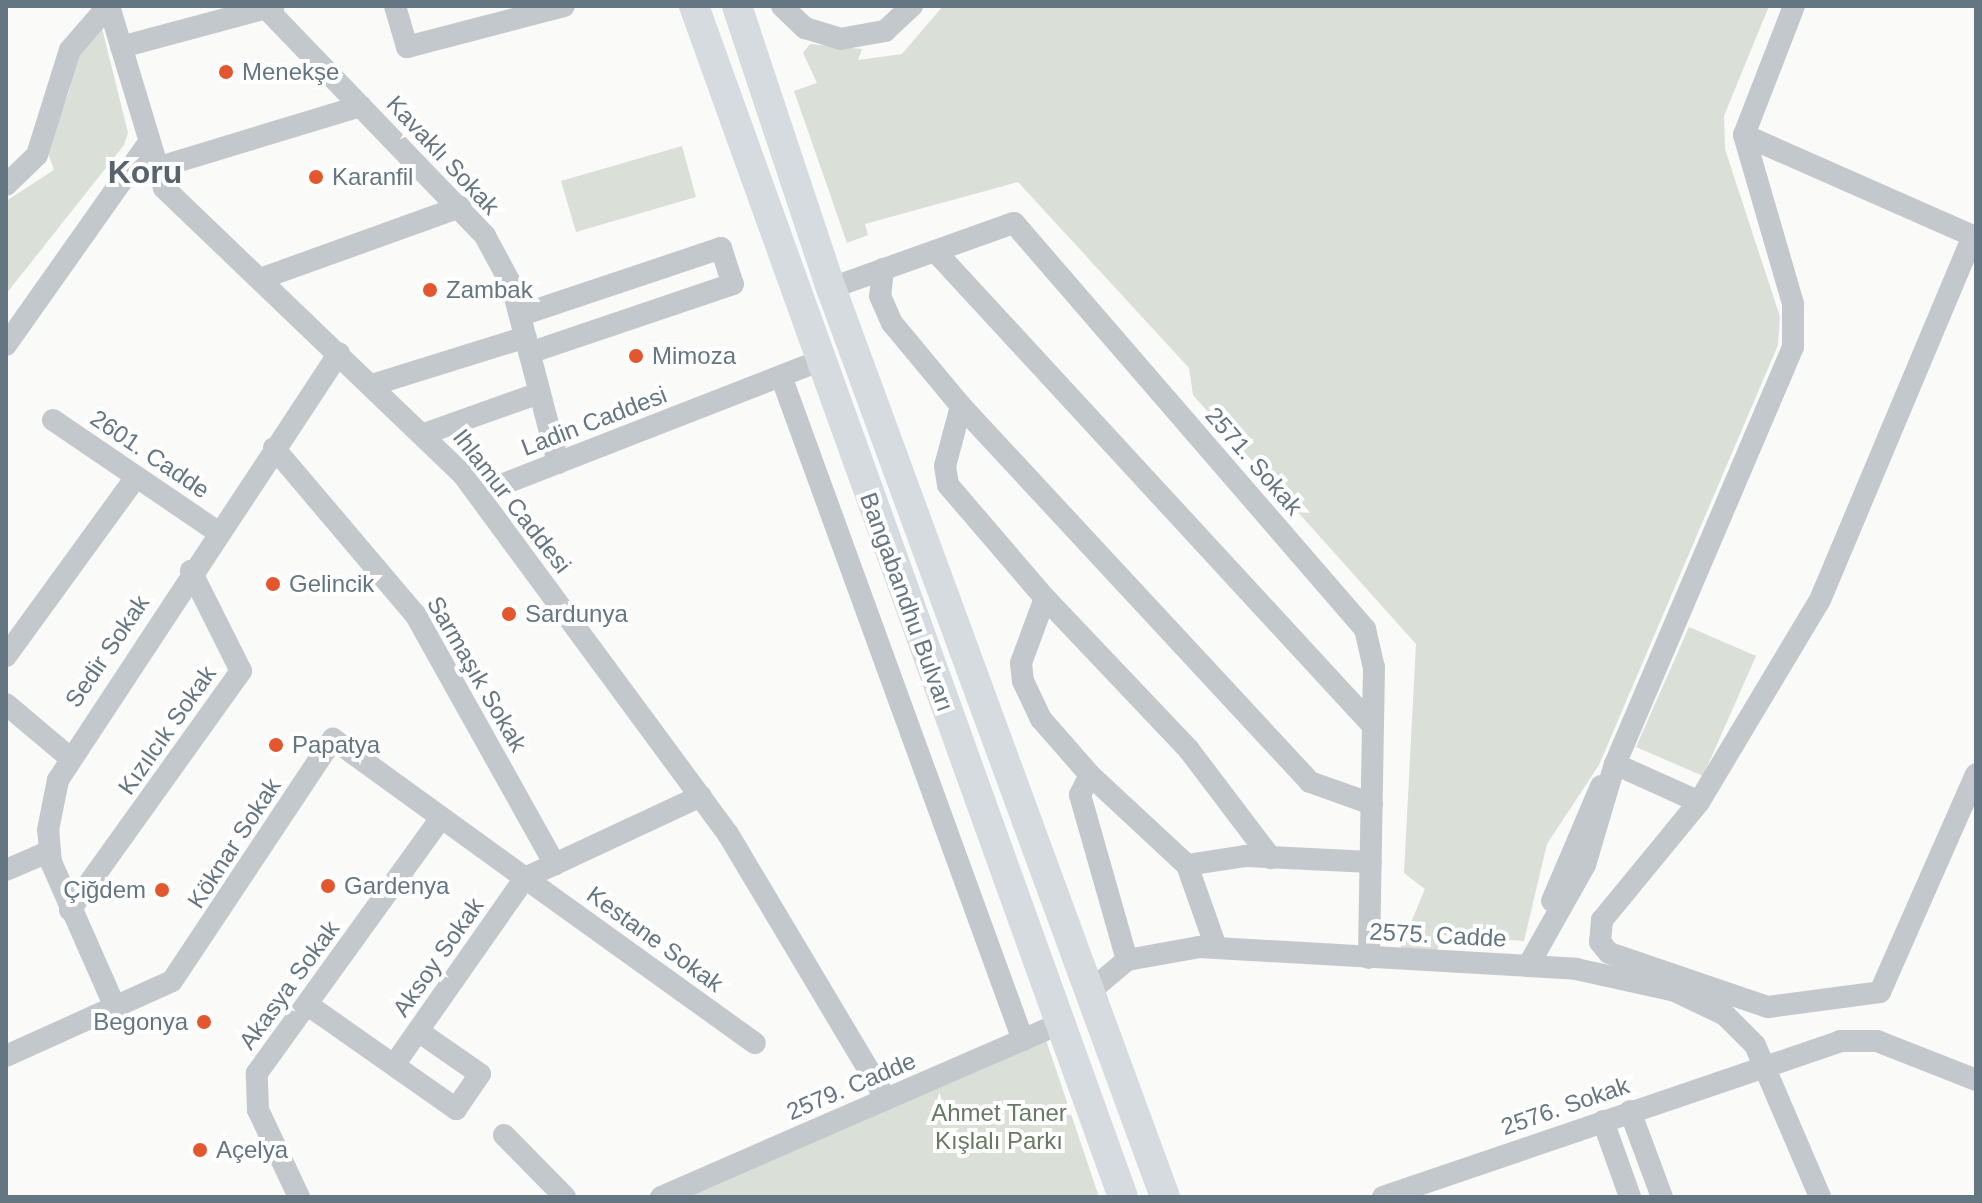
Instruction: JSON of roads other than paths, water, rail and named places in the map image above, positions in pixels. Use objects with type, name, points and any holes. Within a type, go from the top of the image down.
[{"type":"main road","name":"Bangabandhu Bulvarı","points":[[694,6],[819,361],[1123,1197]]},
{"type":"main road","name":"Bangabandhu Bulvarı","points":[[737,6],[831,288],[1165,1197]]},
{"type":"main road","points":[[1061,1023],[1089,992]]},
{"type":"street","points":[[108,6],[155,174]]},
{"type":"street","points":[[6,185],[37,155],[70,50],[108,6]]},
{"type":"street","points":[[395,6],[407,47],[564,6]]},
{"type":"street","points":[[782,6],[805,28],[840,39],[870,36],[912,6]]},
{"type":"street","points":[[1528,966],[1573,839],[1615,764],[1793,347],[1793,304],[1744,135],[1794,6]]},
{"type":"street","points":[[121,47],[268,7]]},
{"type":"street","name":"Kavaklı Sokak","points":[[268,7],[460,207],[506,271],[558,463]]},
{"type":"street","points":[[112,194],[155,174],[361,106]]},
{"type":"street","points":[[1744,135],[1974,232],[1820,600],[1699,802],[1602,920],[1603,949],[1768,1007],[1880,992],[1976,774]]},
{"type":"street","points":[[6,345],[147,145]]},
{"type":"street","name":"Ihlamur Caddesi","points":[[155,174],[260,279],[424,434],[478,494],[701,796],[886,1099]]},
{"type":"street","points":[[260,279],[460,207]]},
{"type":"street","name":"2571. Sokak","points":[[831,288],[1014,223],[1365,629],[1374,655],[1369,958]]},
{"type":"street","points":[[372,385],[525,335],[733,284],[721,248],[525,335]]},
{"type":"street","points":[[935,251],[1373,726]]},
{"type":"street","points":[[883,269],[880,296],[892,323],[961,406],[1310,782],[1372,804]]},
{"type":"street","name":"Sedir Sokak","points":[[115,1007],[70,910],[48,852],[51,805],[69,757],[339,353]]},
{"type":"street","name":"Ladin Caddesi","points":[[478,494],[819,361]]},
{"type":"street","points":[[781,376],[1023,1040]]},
{"type":"street","points":[[424,434],[539,393]]},
{"type":"street","points":[[961,406],[945,466],[948,485],[1045,598],[1189,750],[1271,858]]},
{"type":"street","name":"2601. Cadde","points":[[53,420],[218,532]]},
{"type":"street","name":"Sarmaşık Sokak","points":[[274,448],[415,614],[555,864]]},
{"type":"street","points":[[6,656],[136,477]]},
{"type":"street","name":"Kızılcık Sokak","points":[[70,910],[241,671],[191,571]]},
{"type":"street","points":[[1045,598],[1021,663],[1023,681],[1047,727],[1090,775],[1187,865],[1216,947]]},
{"type":"street","points":[[6,704],[69,757]]},
{"type":"street","name":"Köknar Sokak","points":[[6,1056],[115,1007],[180,972],[333,739],[525,878]]},
{"type":"street","points":[[1615,764],[1699,802]]},
{"type":"street","points":[[1089,992],[1127,960],[1080,795],[1090,775]]},
{"type":"street","points":[[525,878],[701,796]]},
{"type":"street","name":"Akasya Sokak","points":[[299,1197],[254,1086],[441,818]]},
{"type":"street","points":[[6,870],[48,852]]},
{"type":"street","points":[[1187,865],[1271,858],[1371,862]]},
{"type":"street","name":"Aksoy Sokak","points":[[394,1065],[525,878]]},
{"type":"street","name":"Kestane Sokak","points":[[525,878],[755,1043]]},
{"type":"street","name":"2575. Cadde","points":[[1127,960],[1216,947],[1528,966],[1594,972],[1688,996],[1742,1027],[1763,1065],[1820,1197]]},
{"type":"street","points":[[308,1005],[456,1109],[480,1074],[418,1031]]},
{"type":"street","name":"2579. Cadde","points":[[661,1197],[1061,1023]]},
{"type":"street","name":"2576. Sokak","points":[[1383,1197],[1763,1065],[1866,1039],[1976,1080]]},
{"type":"street","points":[[1630,1111],[1662,1197]]},
{"type":"street","points":[[1603,1121],[1630,1197]]},
{"type":"street","points":[[504,1135],[565,1197]]},
{"type":"place","name":"Menekşe","points":[[226,72]]},
{"type":"place","name":"Karanfil","points":[[316,177]]},
{"type":"place","name":"Zambak","points":[[430,290]]},
{"type":"place","name":"Mimoza","points":[[636,356]]},
{"type":"place","name":"Gelincik","points":[[273,584]]},
{"type":"place","name":"Sardunya","points":[[509,614]]},
{"type":"place","name":"Papatya","points":[[276,745]]},
{"type":"place","name":"Gardenya","points":[[328,886]]},
{"type":"place","name":"Çiğdem","points":[[162,890]]},
{"type":"place","name":"Begonya","points":[[204,1022]]},
{"type":"place","name":"Açelya","points":[[200,1150]]},
{"type":"district","name":"Koru","points":[[145,172]]},
{"type":"park label","name":"Ahmet Taner Kışlalı Parkı","points":[[999,1127]]}]
